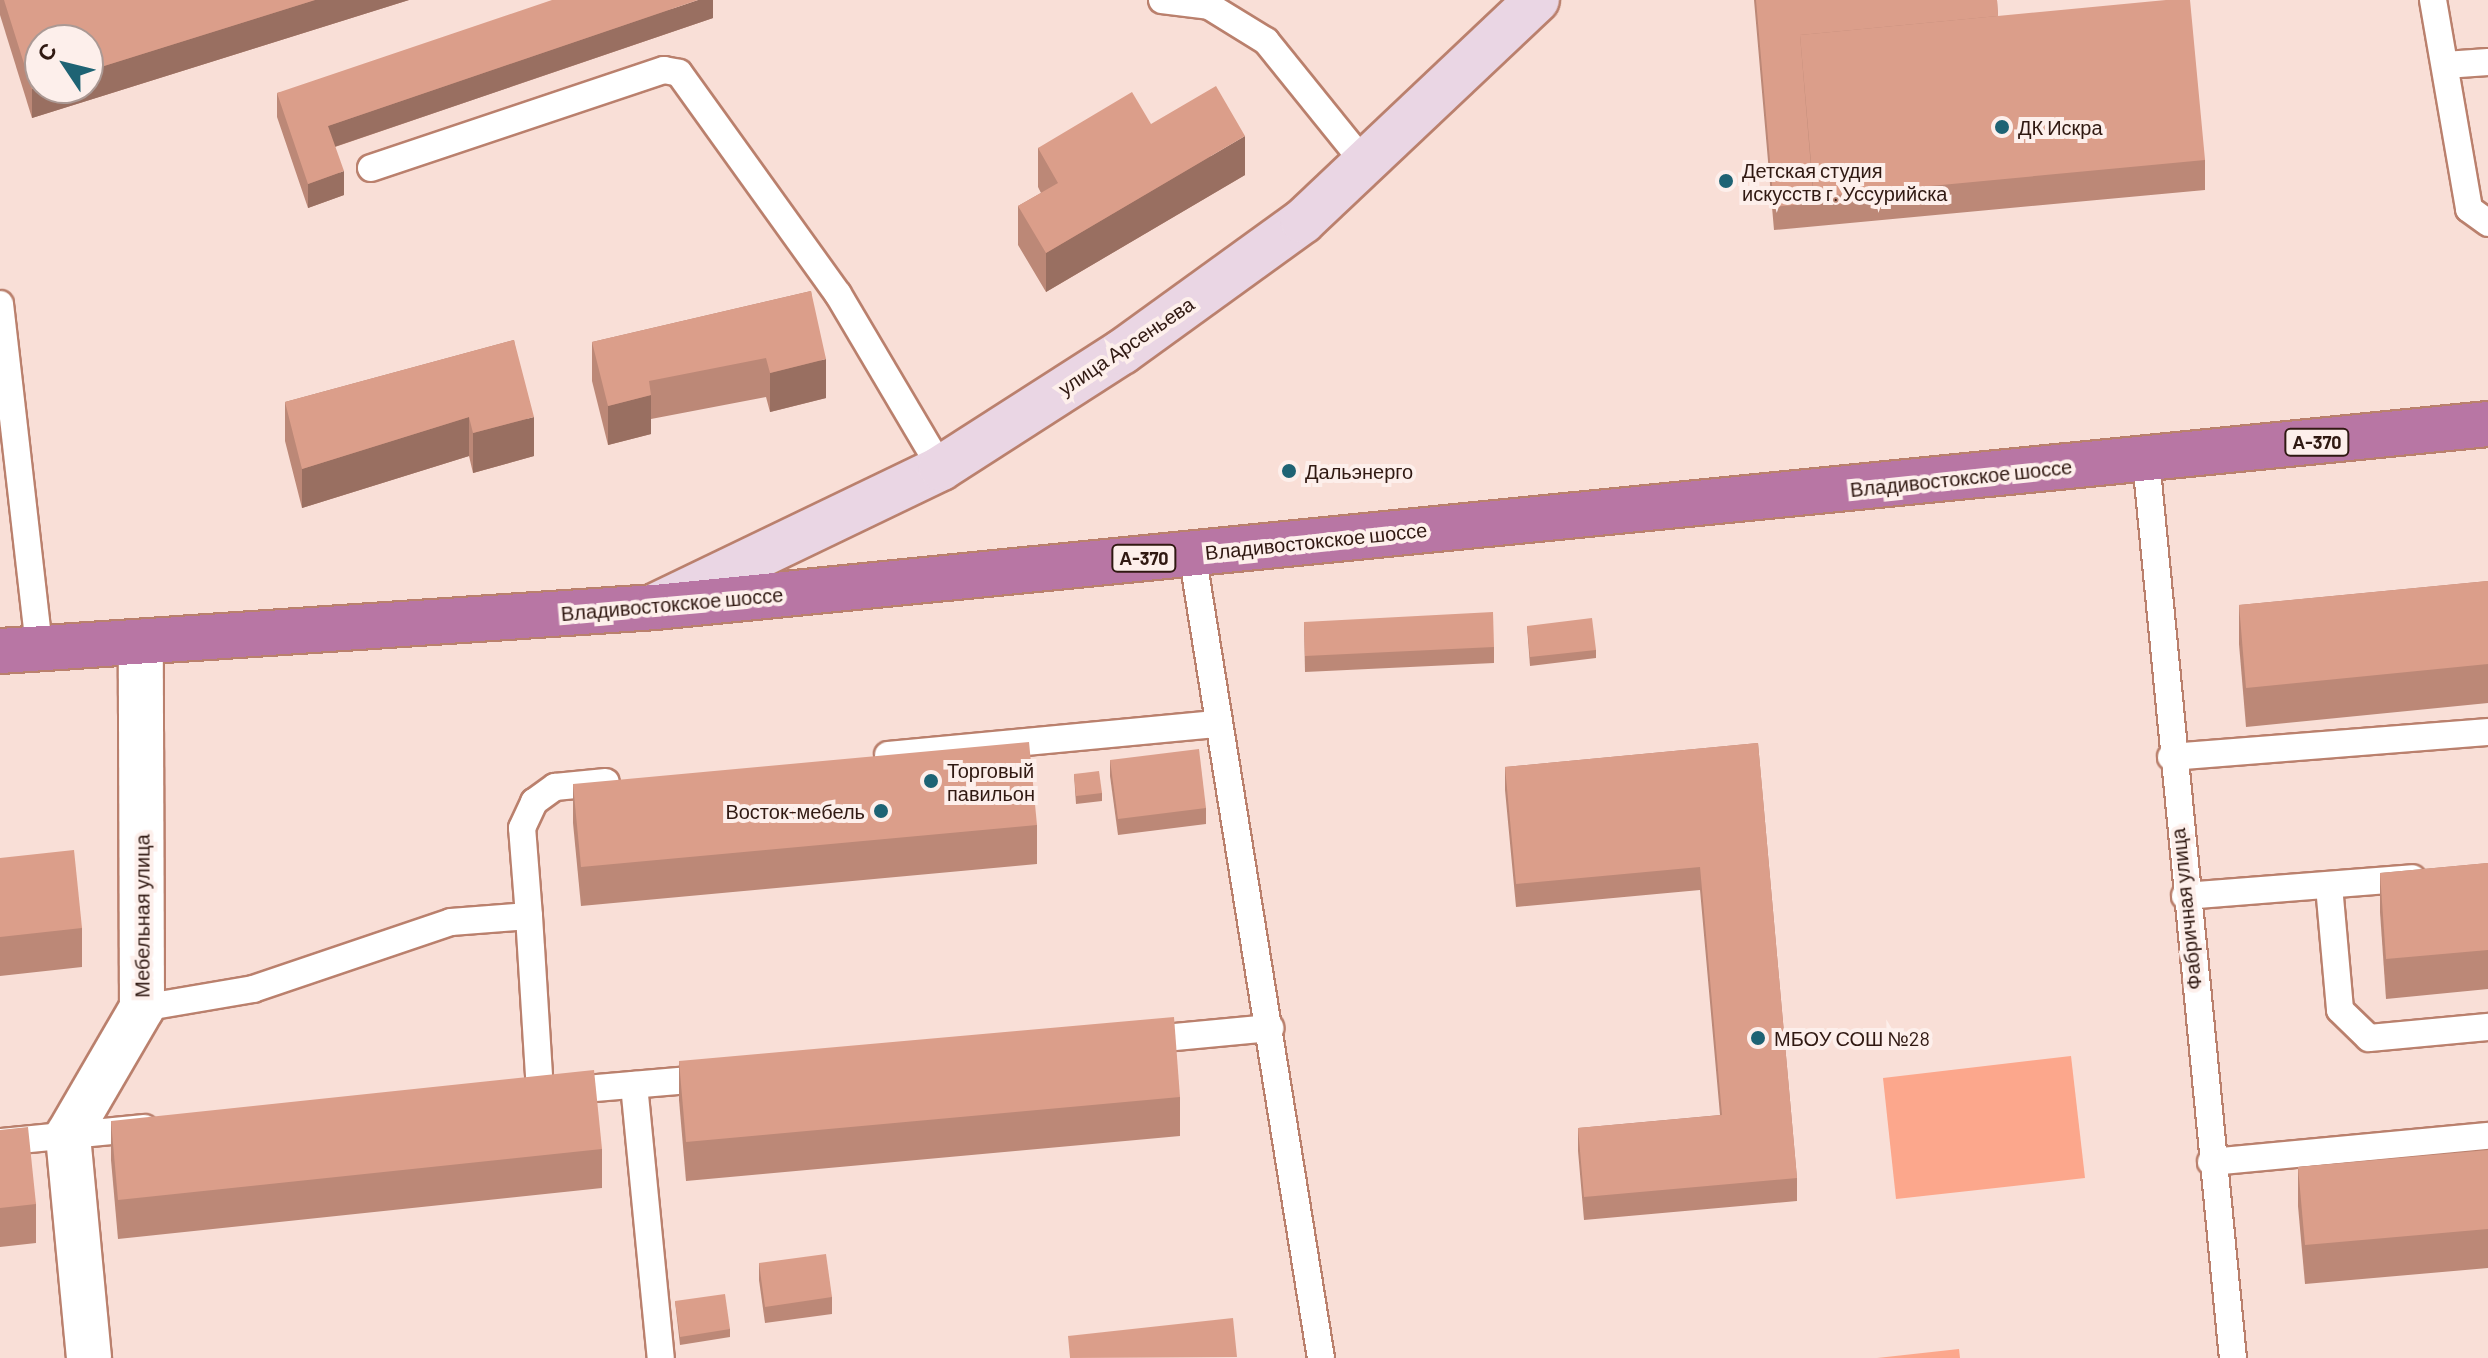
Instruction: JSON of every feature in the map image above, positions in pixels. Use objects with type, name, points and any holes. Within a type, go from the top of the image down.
[{"type":"highway","name":"Владивостокское шоссе","points":[[20,652],[655,607],[2488,424]]},
{"type":"street","name":"улица Арсеньева","points":[[655,607],[941,468],[1135,343],[1367,166],[1537,0]]},
{"type":"street","name":"Мебельная улица","points":[[68,1135],[142,1008],[141,645]]},
{"type":"street","points":[[68,1135],[89,1358]]},
{"type":"lane","points":[[1162,0],[1209,6],[1266,41],[1367,166]]},
{"type":"lane","points":[[2433,0],[2469,209],[2488,223]]},
{"type":"lane","points":[[2445,65],[2488,62]]},
{"type":"lane","points":[[371,168],[664,70],[679,73],[838,294],[941,468]]},
{"type":"lane","points":[[0,304],[20,652]]},
{"type":"lane","name":"Фабричная улица","points":[[2146,460],[2171,757],[2233,1358]]},
{"type":"lane","points":[[1192,553],[1321,1358]]},
{"type":"lane","points":[[856,758],[1219,724]]},
{"type":"lane","points":[[2171,757],[2488,732]]},
{"type":"lane","points":[[540,1092],[522,828],[534,802],[555,787],[634,780]]},
{"type":"lane","points":[[2185,896],[2440,876]]},
{"type":"lane","points":[[2329,886],[2340,1010],[2369,1038],[2488,1027]]},
{"type":"lane","points":[[142,1008],[253,989],[451,922],[529,916]]},
{"type":"lane","points":[[1111,1043],[1270,1028]]},
{"type":"lane","points":[[508,1095],[745,1075]]},
{"type":"lane","points":[[634,1085],[661,1358]]},
{"type":"lane","points":[[0,1142],[178,1125]]},
{"type":"lane","points":[[2211,1162],[2488,1136]]},
{"type":"shaded area","points":[[2071,1056],[2085,1178],[1896,1199],[1883,1078]]},
{"type":"shaded area","points":[[1959,1349],[1960,1358],[1877,1358]]},
{"type":"building","points":[[4,0],[315,0],[104,66],[104,24],[24,24],[24,64]]},
{"type":"building","points":[[552,0],[698,0],[328,126],[344,171],[308,184],[277,93]]},
{"type":"building","points":[[1756,0],[1997,0],[1998,16],[1800,35],[1814,203],[1774,207]]},
{"type":"building","name":"ДК Искра","points":[[2190,0],[2205,160],[1814,197],[1800,35]]},
{"type":"building","points":[[1216,86],[1245,136],[1046,253],[1018,206],[1058,183],[1038,148],[1132,92],[1151,124]]},
{"type":"building","points":[[811,291],[826,359],[770,373],[766,358],[649,381],[651,395],[608,406],[592,342]]},
{"type":"building","points":[[514,340],[534,417],[473,433],[469,417],[302,469],[285,402]]},
{"type":"building","points":[[2488,581],[2488,664],[2246,688],[2239,605]]},
{"type":"building","points":[[1493,612],[1494,647],[1305,656],[1304,622]]},
{"type":"building","points":[[1592,618],[1596,650],[1530,657],[1527,626]]},
{"type":"building","points":[[1029,742],[1037,825],[581,867],[573,784]]},
{"type":"building","points":[[1758,743],[1797,1178],[1584,1197],[1578,1128],[1722,1115],[1700,867],[1516,884],[1505,767]]},
{"type":"building","points":[[1199,749],[1206,808],[1118,819],[1110,760]]},
{"type":"building","points":[[1099,771],[1102,793],[1076,796],[1074,774]]},
{"type":"building","points":[[74,850],[82,928],[0,937],[0,858]]},
{"type":"building","points":[[2488,863],[2488,950],[2386,959],[2380,873]]},
{"type":"building","points":[[1174,1017],[1180,1097],[686,1142],[679,1061]]},
{"type":"building","points":[[594,1070],[602,1149],[118,1200],[111,1121]]},
{"type":"building","points":[[28,1127],[36,1204],[0,1208],[0,1130]]},
{"type":"building","points":[[2488,1150],[2488,1229],[2305,1245],[2298,1167]]},
{"type":"building","points":[[826,1254],[832,1297],[765,1307],[759,1263]]},
{"type":"building","points":[[725,1294],[730,1329],[680,1337],[675,1301]]},
{"type":"building","points":[[1233,1318],[1237,1357],[1070,1358],[1068,1336]]},
{"type":"place","name":"ДК Искра","points":[[2002,127]]},
{"type":"place","name":"Детская студия искусств г. Уссурийска","points":[[1726,181]]},
{"type":"place","name":"Дальэнерго","points":[[1289,471]]},
{"type":"place","name":"Торговый павильон","points":[[931,781]]},
{"type":"place","name":"Восток-мебель","points":[[881,811]]},
{"type":"place","name":"МБОУ СОШ №28","points":[[1758,1038]]}]
